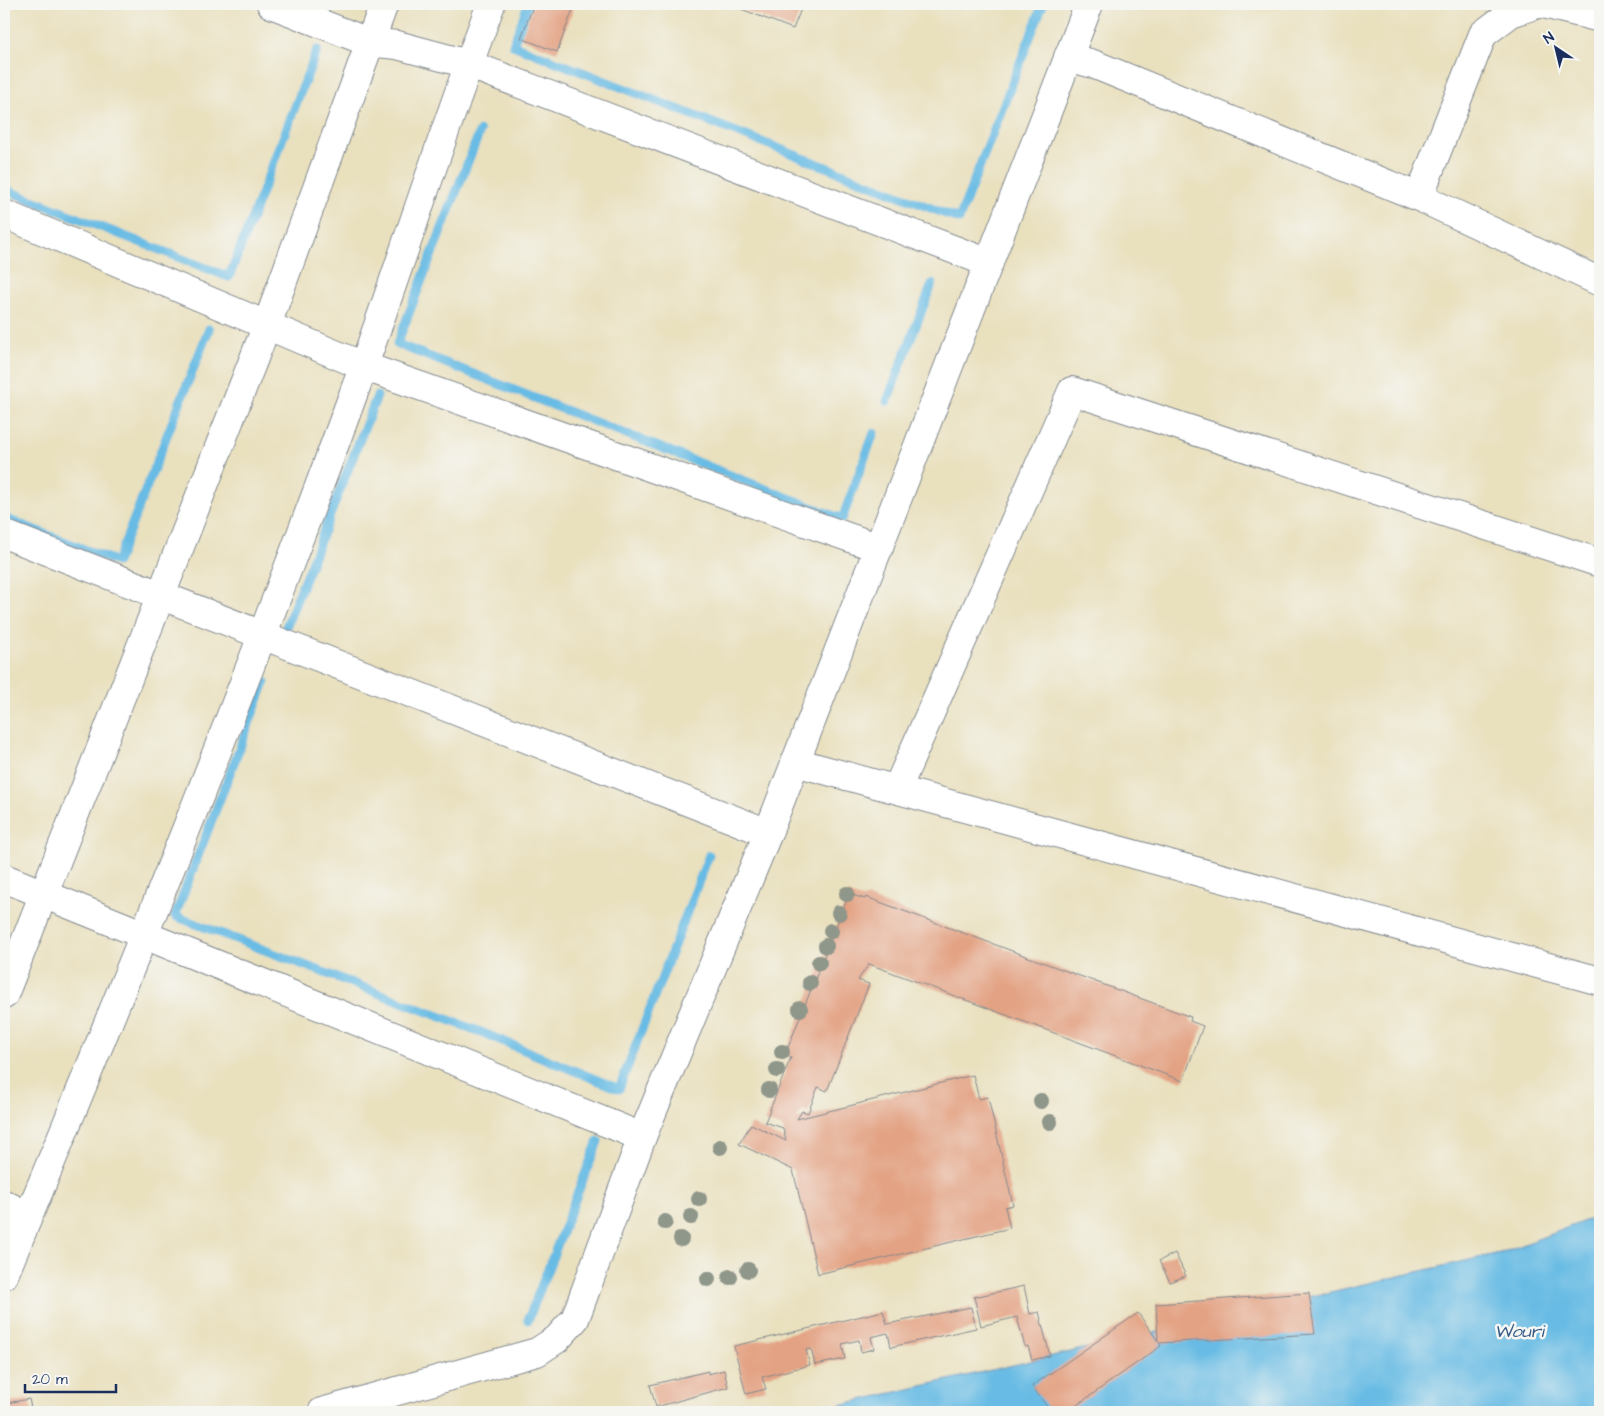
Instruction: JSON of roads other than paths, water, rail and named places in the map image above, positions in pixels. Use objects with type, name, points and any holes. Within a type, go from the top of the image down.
[{"type":"street","points":[[271,4],[368,42],[397,45],[468,64],[989,263]]},
{"type":"street","points":[[4,995],[267,325],[368,42],[384,4]]},
{"type":"street","points":[[4,1275],[145,934],[260,636],[363,366],[468,64],[491,4]]},
{"type":"street","points":[[322,1412],[536,1352],[557,1339],[574,1319],[642,1137],[796,762],[1089,4]]},
{"type":"street","points":[[1419,197],[1483,34],[1510,13],[1538,4]]},
{"type":"street","points":[[1543,4],[1600,18]]},
{"type":"street","points":[[1068,57],[1093,64],[1419,197],[1600,282]]},
{"type":"street","points":[[4,214],[363,366],[879,548]]},
{"type":"street","points":[[897,789],[1072,390],[1600,563]]},
{"type":"street","points":[[4,534],[160,594],[260,636],[768,833]]},
{"type":"street","points":[[796,762],[1600,981]]},
{"type":"street","points":[[4,878],[642,1137]]},
{"type":"street","points":[[4,1204],[28,1216]]},
{"type":"water","name":"Wouri","points":[[1600,1215],[1600,1412],[809,1412],[1504,1252]]},
{"type":"waterway","points":[[528,4],[513,45],[959,219],[1043,4]]},
{"type":"waterway","points":[[4,189],[229,277],[317,50]]},
{"type":"waterway","points":[[480,131],[397,344],[842,519],[874,433]]},
{"type":"waterway","points":[[887,401],[932,284]]},
{"type":"waterway","points":[[4,518],[117,562],[209,329]]},
{"type":"waterway","points":[[284,632],[377,396]]},
{"type":"waterway","points":[[265,682],[175,916],[478,1031],[619,1089],[709,855]]},
{"type":"waterway","points":[[528,1320],[598,1141]]}]
